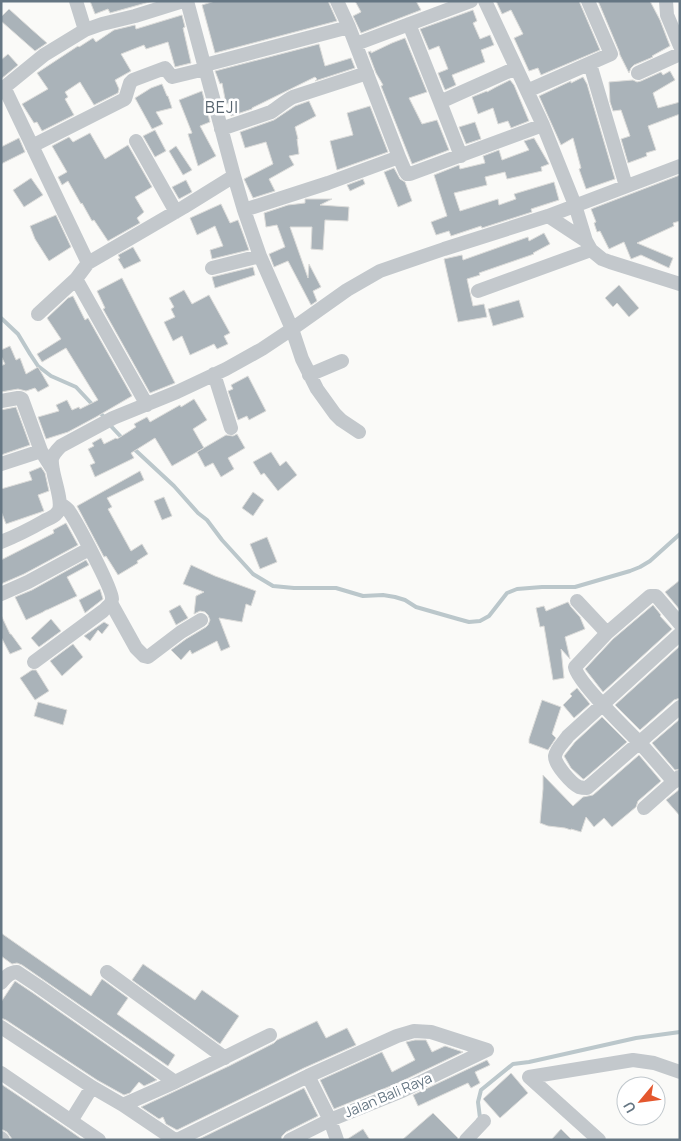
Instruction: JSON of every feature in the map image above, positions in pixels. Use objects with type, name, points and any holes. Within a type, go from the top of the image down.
[{"type":"street","points":[[76,1],[85,30]]},
{"type":"street","points":[[88,263],[3,89],[44,55],[85,30],[183,1]]},
{"type":"street","points":[[187,1],[234,176],[260,256],[292,329],[302,359],[318,389],[335,414],[359,432]]},
{"type":"street","points":[[336,1],[356,44],[407,174],[543,125]]},
{"type":"street","points":[[356,44],[471,1]]},
{"type":"street","points":[[485,1],[543,125],[575,205],[588,246]]},
{"type":"street","points":[[527,91],[612,53],[588,1]]},
{"type":"street","points":[[638,73],[679,45],[667,15],[666,1]]},
{"type":"street","points":[[409,24],[461,156]]},
{"type":"street","points":[[32,146],[125,99],[130,83],[133,80],[165,68],[172,77],[349,27]]},
{"type":"street","points":[[590,64],[626,186]]},
{"type":"street","points":[[440,102],[516,68]]},
{"type":"street","points":[[221,129],[271,112],[293,96],[367,73]]},
{"type":"street","points":[[136,141],[176,212]]},
{"type":"street","points":[[244,210],[328,183],[399,157]]},
{"type":"street","points":[[1,542],[30,529],[56,514],[59,510],[60,504],[52,470],[52,459],[60,446],[113,418],[147,405],[214,374],[262,349],[347,290],[380,271],[548,216],[680,166]]},
{"type":"street","points":[[38,314],[76,279],[88,263],[234,176]]},
{"type":"street","points":[[548,216],[602,258],[680,284]]},
{"type":"street","points":[[478,291],[588,246]]},
{"type":"street","points":[[212,268],[260,256]]},
{"type":"street","points":[[76,279],[147,405]]},
{"type":"street","points":[[310,374],[342,361]]},
{"type":"street","points":[[214,374],[231,428]]},
{"type":"street","points":[[1,401],[22,399],[41,451],[52,470]]},
{"type":"street","points":[[1,464],[41,451]]},
{"type":"street","points":[[60,504],[69,512],[110,590],[111,603],[136,648],[144,656],[152,654],[200,620]]},
{"type":"street","points":[[1,594],[28,582],[89,549]]},
{"type":"street","points":[[644,808],[677,780],[602,704],[578,675],[575,667],[607,633],[650,596],[656,596],[680,624]]},
{"type":"street","points":[[577,601],[607,633]]},
{"type":"street","points":[[34,662],[111,603]]},
{"type":"street","points":[[680,634],[568,736],[556,753],[554,758],[556,763],[573,783],[580,788],[587,788],[680,707]]},
{"type":"street","points":[[1,983],[10,974],[17,972],[175,1082]]},
{"type":"street","points":[[106,972],[225,1058]]},
{"type":"street","points":[[1,1027],[92,1088],[123,1105],[176,1140],[308,1076],[338,1140]]},
{"type":"street","name":"Jalan Bali Raya","points":[[290,1140],[330,1120],[402,1091],[487,1050],[431,1032],[414,1031],[396,1036],[308,1076]]},
{"type":"street","points":[[123,1105],[270,1036]]},
{"type":"street","points":[[599,1140],[529,1077],[632,1060],[654,1063],[680,1072]]},
{"type":"street","points":[[1,1073],[99,1140]]},
{"type":"street","points":[[71,1121],[92,1088]]},
{"type":"street","points":[[466,1140],[484,1121]]},
{"type":"building","points":[[90,1],[153,1],[110,13],[108,9],[95,14]]},
{"type":"building","points":[[215,1],[328,1],[337,21],[215,53],[202,5]]},
{"type":"building","points":[[355,1],[416,1],[421,10],[361,33],[353,16],[361,12]]},
{"type":"building","points":[[496,1],[579,1],[600,50],[541,75],[538,68],[529,71],[514,38],[523,34],[511,10],[502,14]]},
{"type":"building","points":[[598,1],[650,1],[670,46],[653,57],[634,65],[629,73]]},
{"type":"building","points":[[9,9],[47,43],[35,51],[1,21],[1,17]]},
{"type":"building","points":[[473,10],[477,21],[473,23],[480,39],[490,35],[494,45],[481,50],[485,62],[452,75],[456,85],[445,90],[438,73],[448,69],[439,46],[429,50],[420,29]]},
{"type":"building","points":[[182,15],[191,63],[175,67],[168,42],[146,49],[144,45],[121,54],[131,71],[115,80],[119,89],[118,93],[94,105],[80,82],[65,92],[68,97],[65,99],[74,115],[42,131],[37,122],[34,123],[22,104],[48,89],[37,73],[93,38],[96,42],[114,30],[135,25],[136,29]]},
{"type":"building","points":[[405,38],[427,92],[409,98],[422,124],[437,120],[449,150],[412,164],[381,86],[383,85],[368,52],[371,51],[371,53]]},
{"type":"building","points":[[319,44],[325,66],[351,58],[355,68],[315,81],[317,79],[315,77],[252,109],[231,116],[228,103],[226,104],[222,83],[220,84],[215,71]]},
{"type":"building","points":[[8,54],[18,65],[1,79],[1,60]]},
{"type":"building","points":[[670,71],[675,80],[653,93],[658,108],[680,102],[680,114],[648,126],[656,150],[646,153],[647,156],[628,163],[621,139],[630,136],[621,110],[613,111],[610,102],[609,82],[633,80],[637,82],[661,72],[663,75]]},
{"type":"building","points":[[583,77],[587,84],[615,179],[586,189],[579,169],[581,168],[573,138],[561,145],[539,96]]},
{"type":"building","points":[[510,80],[514,85],[529,121],[511,128],[508,121],[498,124],[493,108],[478,114],[472,97],[487,92]]},
{"type":"building","points":[[162,84],[172,108],[156,112],[163,124],[152,129],[135,98],[151,88]]},
{"type":"building","points":[[202,91],[210,122],[200,126],[216,156],[198,166],[188,134],[192,133],[179,100]]},
{"type":"building","points":[[309,101],[316,116],[295,127],[299,154],[289,156],[294,165],[269,179],[275,191],[253,198],[244,179],[273,164],[266,142],[245,148],[240,132],[274,120],[295,106]]},
{"type":"building","points":[[370,106],[388,152],[337,170],[330,141],[353,135],[347,113]]},
{"type":"building","points":[[475,122],[481,139],[466,144],[459,127]]},
{"type":"building","points":[[155,130],[166,151],[155,157],[143,136]]},
{"type":"building","points":[[90,133],[105,159],[128,145],[152,187],[135,197],[144,212],[137,218],[140,223],[108,241],[94,220],[92,221],[68,181],[62,185],[58,177],[67,172],[52,146],[69,137],[73,142]]},
{"type":"building","points":[[19,138],[25,152],[1,164],[1,147]]},
{"type":"building","points":[[534,138],[549,164],[541,167],[542,171],[507,179],[505,172],[485,177],[487,185],[454,193],[460,211],[498,199],[499,205],[516,199],[514,194],[554,182],[559,200],[531,209],[532,212],[482,228],[481,226],[451,236],[449,231],[436,235],[431,222],[447,216],[434,175],[459,165],[460,169],[485,163],[483,156],[499,150],[502,160],[529,150],[524,141]]},
{"type":"building","points":[[176,146],[192,170],[183,175],[169,151]]},
{"type":"building","points":[[394,168],[400,179],[405,182],[412,201],[398,207],[384,172]]},
{"type":"building","points":[[680,175],[680,221],[673,223],[674,226],[637,243],[673,258],[669,268],[641,255],[631,259],[624,242],[609,249],[600,231],[597,232],[594,223],[596,222],[591,209]]},
{"type":"building","points":[[31,178],[43,195],[24,207],[13,190]]},
{"type":"building","points":[[363,179],[365,184],[350,191],[347,185]]},
{"type":"building","points":[[186,180],[192,192],[179,199],[172,187]]},
{"type":"building","points":[[305,199],[332,199],[320,205],[349,207],[348,221],[325,220],[323,250],[311,249],[312,227],[290,227],[308,278],[309,264],[321,287],[313,291],[317,301],[311,305],[288,261],[274,267],[269,254],[285,247],[277,225],[266,227],[264,213],[288,205],[305,203]]},
{"type":"building","points":[[221,204],[230,223],[238,220],[249,250],[212,259],[210,250],[223,246],[215,226],[197,235],[190,218]]},
{"type":"building","points":[[56,215],[71,247],[49,261],[35,239],[30,226]]},
{"type":"building","points":[[544,233],[550,244],[534,254],[467,279],[473,306],[484,304],[487,317],[458,322],[444,259],[462,255],[463,260],[528,237],[529,241]]},
{"type":"building","points":[[133,247],[141,261],[124,269],[118,259],[120,258],[118,255]]},
{"type":"building","points":[[253,267],[255,275],[215,288],[212,277]]},
{"type":"building","points":[[122,278],[175,383],[150,393],[103,309],[105,308],[97,291]]},
{"type":"building","points":[[619,285],[639,308],[629,317],[617,303],[613,307],[605,298]]},
{"type":"building","points":[[184,290],[192,304],[209,295],[230,333],[224,336],[228,344],[217,349],[214,344],[190,355],[182,336],[173,341],[164,322],[175,317],[171,309],[174,307],[169,298]]},
{"type":"building","points":[[73,296],[85,320],[88,318],[132,396],[68,432],[46,439],[38,417],[59,411],[56,405],[67,400],[72,410],[79,407],[80,409],[98,400],[66,348],[42,362],[37,354],[61,339],[47,318],[68,298]]},
{"type":"building","points":[[519,300],[524,317],[493,326],[488,309]]},
{"type":"building","points":[[10,346],[16,360],[20,358],[26,374],[38,367],[49,386],[38,392],[35,388],[26,391],[18,389],[1,392],[1,366],[5,364],[1,356],[1,350]]},
{"type":"building","points":[[248,376],[266,411],[249,420],[247,416],[238,420],[228,391],[233,389],[231,385]]},
{"type":"building","points":[[194,399],[207,420],[193,429],[204,448],[172,466],[155,438],[131,453],[134,458],[95,477],[90,465],[95,463],[88,449],[94,446],[92,443],[101,438],[104,444],[117,439],[136,427],[134,424],[147,417],[150,422]]},
{"type":"building","points":[[16,407],[30,445],[1,455],[1,410]]},
{"type":"building","points":[[237,434],[245,448],[228,458],[234,469],[221,477],[213,463],[205,467],[197,452],[226,435],[233,436]]},
{"type":"building","points":[[271,452],[280,466],[286,461],[297,475],[278,491],[264,473],[261,475],[253,462]]},
{"type":"building","points":[[41,467],[45,473],[49,491],[38,495],[44,511],[6,524],[1,511],[1,489],[32,480],[29,472]]},
{"type":"building","points":[[140,471],[144,480],[107,498],[112,507],[108,509],[131,551],[142,544],[148,554],[137,561],[138,563],[118,575],[106,556],[104,557],[77,506]]},
{"type":"building","points":[[253,492],[264,500],[253,516],[242,508]]},
{"type":"building","points":[[164,497],[172,516],[162,520],[154,501]]},
{"type":"building","points":[[66,523],[78,545],[1,584],[1,560],[54,533],[53,530]]},
{"type":"building","points":[[267,537],[277,562],[260,569],[250,544]]},
{"type":"building","points":[[86,560],[89,565],[67,577],[77,596],[26,620],[15,597],[32,590]]},
{"type":"building","points":[[191,565],[256,591],[251,606],[246,604],[242,622],[219,618],[230,647],[221,651],[217,641],[192,654],[190,650],[181,660],[171,650],[206,627],[210,620],[205,612],[200,611],[194,614],[196,596],[204,592],[183,584]]},
{"type":"building","points":[[680,580],[680,610],[665,592]]},
{"type":"building","points":[[100,589],[103,599],[85,613],[79,600]]},
{"type":"building","points":[[568,602],[580,617],[585,629],[565,637],[570,659],[561,649],[564,678],[553,680],[544,626],[540,627],[536,608],[544,606],[546,611]]},
{"type":"building","points":[[180,605],[188,618],[176,625],[169,611]]},
{"type":"building","points":[[653,605],[672,629],[603,692],[585,669],[613,639]]},
{"type":"building","points":[[1,615],[10,634],[22,649],[10,654],[1,637]]},
{"type":"building","points":[[51,619],[61,631],[39,647],[31,638]]},
{"type":"building","points":[[104,622],[109,625],[102,634],[98,630],[90,641],[84,636]]},
{"type":"building","points":[[73,644],[83,657],[62,676],[50,661]]},
{"type":"building","points":[[680,646],[680,698],[674,700],[640,730],[615,705]]},
{"type":"building","points":[[32,670],[36,670],[49,691],[35,700],[20,678]]},
{"type":"building","points":[[577,688],[590,704],[574,718],[563,705],[572,696],[570,694]]},
{"type":"building","points":[[542,700],[561,707],[552,734],[556,738],[548,750],[529,743]]},
{"type":"building","points":[[38,702],[67,710],[63,725],[34,716]]},
{"type":"building","points":[[602,717],[627,742],[583,779],[571,768],[564,756],[575,742]]},
{"type":"building","points":[[680,719],[680,769],[675,770],[652,743]]},
{"type":"building","points":[[639,755],[661,781],[638,801],[636,807],[612,827],[604,818],[594,827],[586,817],[581,832],[540,823],[543,775],[573,806],[583,797],[593,795]]},
{"type":"building","points":[[680,789],[680,816],[666,800]]},
{"type":"building","points":[[1,933],[91,996],[102,979],[128,998],[117,1014],[175,1055],[168,1066],[22,965],[12,964],[1,956]]},
{"type":"building","points":[[143,964],[195,1000],[202,990],[239,1016],[220,1044],[132,980]]},
{"type":"building","points":[[15,981],[157,1080],[144,1086],[139,1082],[130,1093],[124,1095],[97,1080],[1,1018],[1,1002]]},
{"type":"building","points":[[317,1021],[326,1038],[347,1028],[356,1045],[304,1068],[177,1130],[166,1124],[163,1117],[159,1119],[141,1107],[229,1066]]},
{"type":"building","points":[[426,1040],[432,1052],[445,1046],[463,1052],[398,1083],[334,1109],[320,1080],[382,1052],[392,1072],[415,1060],[406,1042]]},
{"type":"building","points":[[487,1060],[490,1065],[475,1072],[480,1083],[471,1088],[468,1083],[418,1106],[413,1095]]},
{"type":"building","points":[[511,1073],[528,1093],[500,1118],[483,1099]]},
{"type":"building","points":[[1,1084],[83,1140],[13,1140],[7,1132],[1,1129]]},
{"type":"building","points":[[304,1088],[318,1116],[286,1132],[281,1140],[197,1140]]},
{"type":"building","points":[[433,1113],[458,1138],[457,1140],[402,1140]]},
{"type":"building","points":[[363,1129],[370,1140],[346,1140]]},
{"type":"building","points":[[561,1129],[572,1140],[551,1140]]},
{"type":"waterway","points":[[1,318],[18,334],[38,366],[51,376],[76,387],[105,418]]},
{"type":"waterway","points":[[109,424],[123,439]]},
{"type":"waterway","points":[[132,447],[207,520],[222,540],[253,574],[273,586],[336,588],[363,596],[383,595],[395,597],[405,600],[416,607],[469,622],[480,621],[489,616],[507,593],[517,589],[575,587],[640,567],[650,561],[680,534]]},
{"type":"waterway","points":[[478,1120],[480,1118],[478,1102],[481,1090],[513,1064],[636,1038],[680,1032]]},
{"type":"district","name":"BEJI","points":[[222,107]]}]
